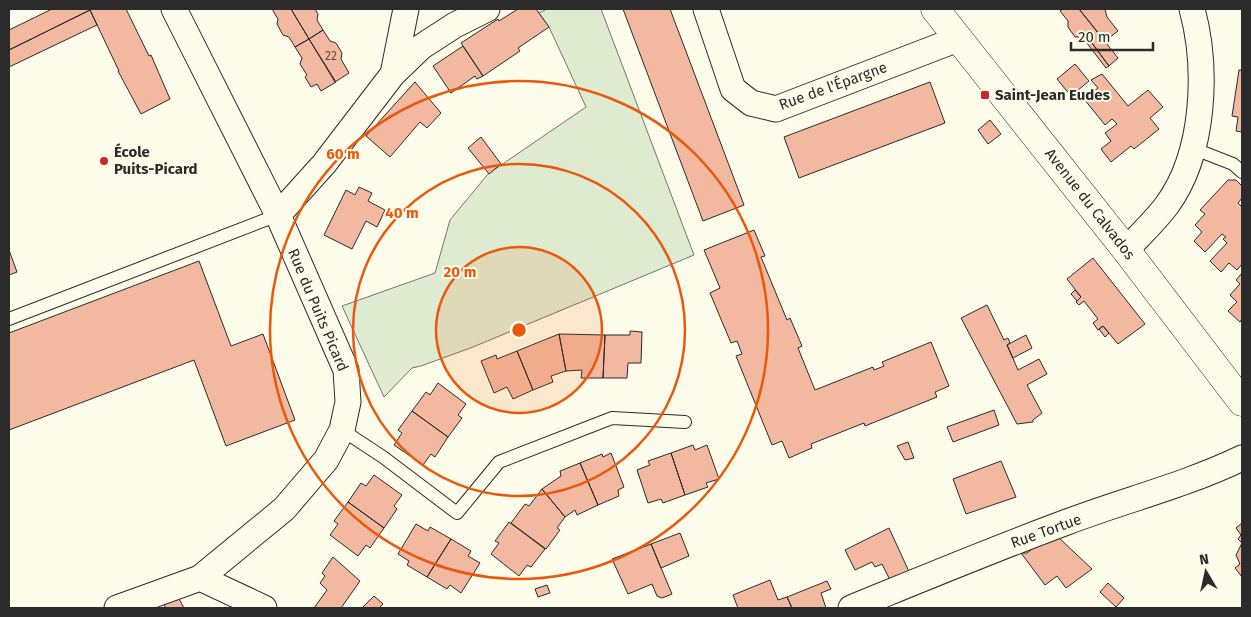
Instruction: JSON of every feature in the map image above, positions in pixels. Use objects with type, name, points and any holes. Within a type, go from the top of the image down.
[{"type":"street","name":"Rue du Puits Picard","points":[[117,608],[200,578],[284,509],[326,460],[342,430],[348,402],[346,370],[278,215],[174,9]]},
{"type":"street","points":[[393,74],[406,9]]},
{"type":"street","points":[[278,215],[324,164],[393,74],[421,48],[455,25],[487,9]]},
{"type":"street","name":"Rue de l'Épargne","points":[[706,9],[733,89],[751,103],[776,108],[958,39]]},
{"type":"street","name":"Avenue du Calvados","points":[[934,9],[1126,250],[1242,402]]},
{"type":"street","points":[[1126,250],[1168,204],[1183,176],[1192,148],[1203,84],[1202,55],[1192,9]]},
{"type":"street","name":"Rue Tortue","points":[[851,608],[1068,521],[1208,474],[1242,458]]},
{"type":"street","points":[[200,578],[264,608]]},
{"type":"lane","points":[[1192,148],[1233,164],[1242,172]]},
{"type":"lane","points":[[9,319],[278,215]]},
{"type":"lane","points":[[342,430],[384,458],[457,513],[499,462],[612,418],[685,422]]},
{"type":"green space","points":[[547,9],[601,9],[694,255],[473,347],[412,368],[384,397],[342,306],[435,273],[450,220],[488,174],[586,107],[549,27],[539,13]]},
{"type":"building","points":[[52,9],[126,9],[149,56],[151,55],[170,99],[141,114],[118,71],[90,10],[9,50],[9,30]]},
{"type":"building","points":[[272,9],[291,9],[309,39],[295,47],[289,37],[283,35],[277,24],[278,19]]},
{"type":"building","points":[[291,9],[315,9],[318,14],[317,20],[323,30],[309,39]]},
{"type":"building","points":[[518,9],[536,9],[549,27],[518,48],[520,51],[483,76],[461,43],[498,19],[499,21]]},
{"type":"building","points":[[623,9],[670,9],[744,205],[703,221]]},
{"type":"building","points":[[1063,9],[1079,9],[1118,58],[1109,66],[1089,39],[1085,42],[1081,37],[1075,37],[1068,27],[1068,21],[1060,11]]},
{"type":"building","points":[[1079,9],[1105,9],[1107,17],[1118,31],[1105,41]]},
{"type":"building","points":[[90,10],[97,25],[9,67],[9,50]]},
{"type":"building","points":[[323,30],[330,41],[336,43],[342,53],[341,59],[349,73],[335,82],[309,39]]},
{"type":"building","points":[[309,39],[336,82],[321,91],[317,84],[311,87],[305,77],[307,75],[300,64],[302,58],[295,47]]},
{"type":"building","points":[[1089,39],[1109,66],[1106,68],[1086,42]]},
{"type":"building","points":[[463,46],[483,76],[477,79],[475,76],[451,93],[433,66]]},
{"type":"building","points":[[1075,64],[1089,81],[1071,96],[1057,79]]},
{"type":"building","points":[[1239,70],[1242,70],[1242,132],[1236,131],[1238,117],[1232,116]]},
{"type":"building","points":[[1102,74],[1128,106],[1148,90],[1163,107],[1150,118],[1159,129],[1134,149],[1131,146],[1111,162],[1101,149],[1111,141],[1105,133],[1117,124],[1112,119],[1105,125],[1084,99],[1098,88],[1091,80]]},
{"type":"building","points":[[415,82],[441,113],[427,128],[420,122],[390,157],[366,136]]},
{"type":"building","points":[[930,82],[945,123],[799,178],[784,137]]},
{"type":"building","points":[[990,120],[1001,134],[988,144],[978,130]]},
{"type":"building","points":[[481,137],[501,164],[489,174],[468,148]]},
{"type":"building","points":[[1228,180],[1236,180],[1242,186],[1242,198],[1238,203],[1242,207],[1242,264],[1237,270],[1229,263],[1221,272],[1210,261],[1227,243],[1223,239],[1226,237],[1222,234],[1205,252],[1194,241],[1202,232],[1195,225],[1205,214],[1200,210]]},
{"type":"building","points":[[359,187],[372,193],[368,201],[385,210],[377,227],[366,221],[352,249],[324,235],[346,190],[355,195]]},
{"type":"building","points":[[754,230],[765,256],[761,257],[787,320],[790,318],[802,346],[798,348],[815,390],[873,367],[874,370],[884,366],[882,362],[931,342],[949,386],[935,392],[937,397],[865,426],[864,423],[811,444],[812,448],[789,458],[782,441],[772,445],[736,356],[742,354],[737,341],[731,343],[710,293],[720,288],[704,250]]},
{"type":"building","points":[[9,250],[17,272],[9,275]]},
{"type":"building","points":[[1093,258],[1145,324],[1118,344],[1103,326],[1098,330],[1093,323],[1098,319],[1084,301],[1079,305],[1076,302],[1081,297],[1067,279]]},
{"type":"building","points":[[199,261],[231,346],[263,334],[295,420],[226,446],[194,360],[9,430],[9,333]]},
{"type":"building","points":[[1242,273],[1242,319],[1240,322],[1228,311],[1237,302],[1230,295],[1240,284],[1236,280]]},
{"type":"building","points":[[1075,290],[1081,297],[1077,301],[1071,294]]},
{"type":"building","points":[[987,305],[1004,340],[1008,338],[1010,343],[1007,345],[1018,370],[1039,359],[1047,374],[1027,385],[1042,413],[1033,422],[1017,424],[961,318]]},
{"type":"building","points":[[1103,326],[1109,333],[1105,337],[1099,329]]},
{"type":"building","points":[[630,331],[642,332],[641,363],[628,363],[627,378],[603,378],[605,335],[630,335]]},
{"type":"building","points":[[559,334],[605,335],[603,378],[581,378],[582,370],[566,371]]},
{"type":"building","points":[[559,334],[566,371],[551,376],[553,382],[533,390],[517,351]]},
{"type":"building","points":[[1026,335],[1032,348],[1013,358],[1007,345]]},
{"type":"building","points":[[517,351],[533,390],[513,399],[507,387],[494,393],[481,361],[496,355],[497,359]]},
{"type":"building","points":[[438,383],[466,404],[458,415],[462,418],[448,437],[412,411],[426,392],[430,395]]},
{"type":"building","points":[[994,410],[999,425],[953,442],[947,427]]},
{"type":"building","points":[[412,411],[448,437],[435,457],[431,454],[423,465],[394,445],[402,433],[398,430]]},
{"type":"building","points":[[908,442],[914,458],[905,460],[897,446]]},
{"type":"building","points":[[693,445],[695,450],[707,445],[719,479],[706,483],[708,487],[685,495],[671,453]]},
{"type":"building","points":[[611,453],[624,487],[618,490],[619,496],[598,505],[580,463],[602,454],[603,457]]},
{"type":"building","points":[[671,453],[685,495],[663,503],[661,499],[648,503],[637,470],[650,465],[648,461]]},
{"type":"building","points":[[1001,461],[1016,497],[966,514],[953,479]]},
{"type":"building","points":[[580,463],[598,505],[577,515],[575,510],[565,517],[542,489],[561,476],[560,471]]},
{"type":"building","points":[[374,475],[402,495],[394,506],[397,509],[384,528],[348,502],[361,483],[366,486]]},
{"type":"building","points":[[542,489],[565,517],[557,528],[560,530],[546,549],[511,523],[525,504],[529,506]]},
{"type":"building","points":[[348,502],[384,528],[370,548],[366,545],[358,556],[330,535],[338,524],[334,521]]},
{"type":"building","points":[[509,522],[545,549],[531,567],[527,565],[519,576],[491,554],[499,543],[495,541]]},
{"type":"building","points":[[1242,523],[1242,543],[1238,539],[1241,535],[1236,528]]},
{"type":"building","points":[[416,524],[428,531],[430,527],[451,539],[427,577],[407,565],[409,561],[398,554]]},
{"type":"building","points":[[889,528],[911,576],[892,584],[882,564],[875,567],[872,562],[855,570],[845,550]]},
{"type":"building","points":[[680,533],[689,556],[661,568],[651,544]]},
{"type":"building","points":[[1057,536],[1092,569],[1066,588],[1057,576],[1045,585],[1021,553],[1027,553],[1042,541]]},
{"type":"building","points":[[451,539],[471,551],[468,556],[480,563],[461,593],[450,585],[447,589],[427,577]]},
{"type":"building","points":[[1242,543],[1242,577],[1235,568],[1240,564],[1236,555]]},
{"type":"building","points":[[651,544],[672,594],[662,598],[657,596],[652,584],[628,594],[612,559]]},
{"type":"building","points":[[333,557],[360,581],[341,608],[314,608],[327,590],[320,583],[325,576],[322,573]]},
{"type":"building","points":[[770,580],[778,600],[787,597],[792,608],[738,608],[733,595]]},
{"type":"building","points":[[827,581],[831,589],[821,593],[826,608],[792,608],[787,597]]},
{"type":"building","points":[[1108,583],[1124,598],[1116,607],[1100,592]]},
{"type":"building","points":[[547,585],[550,593],[538,597],[535,589]]},
{"type":"building","points":[[374,596],[383,604],[379,608],[362,608]]},
{"type":"building","points":[[178,597],[184,608],[166,608],[163,603]]},
{"type":"place","name":"Saint-Jean Eudes","points":[[985,95]]},
{"type":"place","name":"École Puits-Picard","points":[[104,161]]}]
